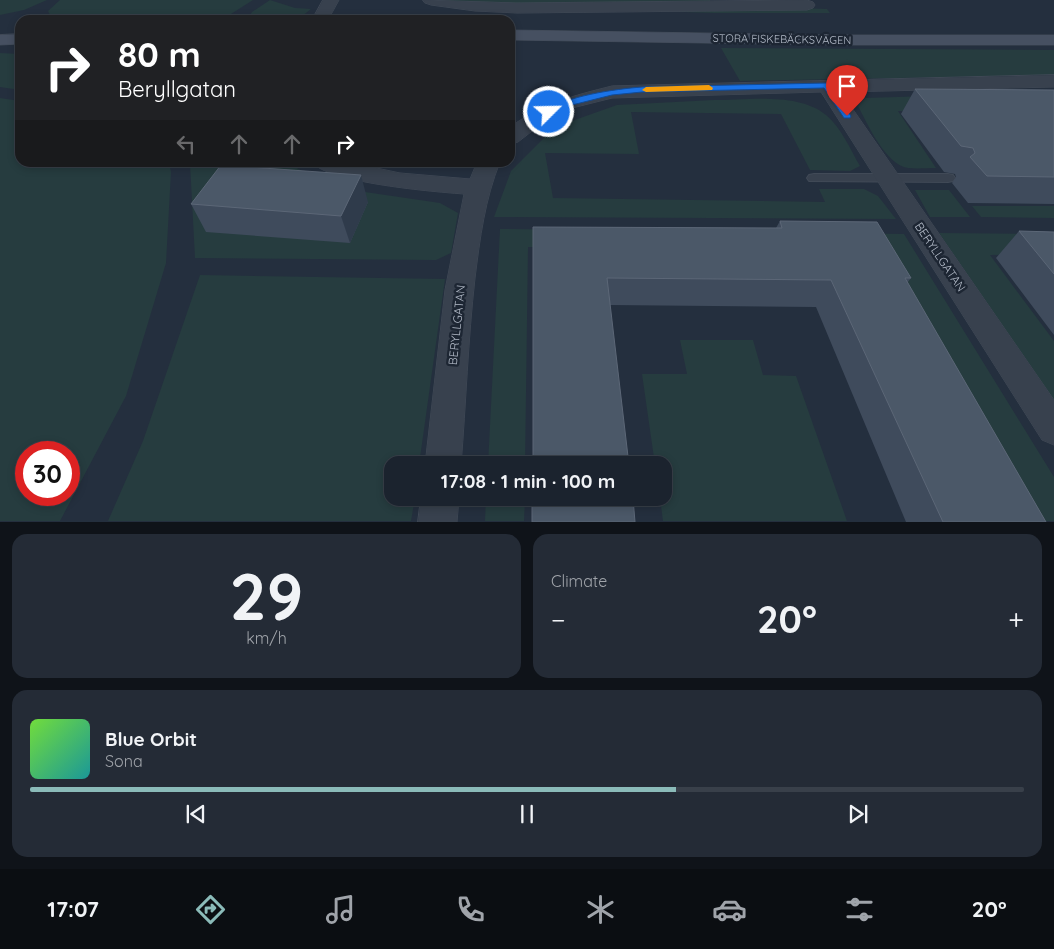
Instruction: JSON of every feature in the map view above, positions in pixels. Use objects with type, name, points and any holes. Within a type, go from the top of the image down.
[{"type":"street","points":[[323,15],[331,0]]},
{"type":"street","points":[[431,0],[475,6],[517,8],[807,5]]},
{"type":"street","name":"STORA FISKEBÄCKSVÄGEN","points":[[515,35],[834,40],[1054,40]]},
{"type":"street","points":[[0,40],[15,39]]},
{"type":"street","points":[[515,133],[538,117],[569,103],[612,92],[1054,81]]},
{"type":"street","name":"BERYLLGATAN","points":[[827,86],[1054,429]]},
{"type":"street","name":"BERYLLGATAN","points":[[335,167],[350,173],[387,181],[484,175],[470,219],[444,456]]},
{"type":"street","points":[[437,522],[439,506]]},
{"type":"lane","points":[[814,178],[948,178]]},
{"type":"green space","points":[[0,0],[47,0],[24,10],[0,15]]},
{"type":"green space","points":[[60,0],[253,0],[231,14],[224,15],[50,15],[48,11]]},
{"type":"green space","points":[[270,0],[295,8],[311,9],[303,15],[250,15]]},
{"type":"green space","points":[[441,0],[710,0],[711,2],[507,5]]},
{"type":"green space","points":[[827,9],[830,13],[713,13],[625,10]]},
{"type":"green space","points":[[721,48],[1054,50],[1054,75],[740,81]]},
{"type":"green space","points":[[0,53],[15,54],[15,89],[0,87]]},
{"type":"green space","points":[[1054,92],[1054,112],[898,111],[936,168],[908,168],[892,160],[878,143],[858,106],[865,98]]},
{"type":"green space","points":[[0,98],[15,100],[15,167],[170,167],[171,172],[166,263],[126,396],[80,483],[80,441],[15,441],[15,506],[68,506],[60,521],[0,521]]},
{"type":"green space","points":[[714,100],[787,100],[815,108],[826,115],[836,126],[860,166],[850,171],[810,170],[781,114],[631,112],[639,154],[545,153],[553,198],[825,202],[819,189],[864,189],[878,196],[896,219],[494,217],[511,171],[555,127],[617,105]]},
{"type":"green space","points":[[190,167],[295,167],[331,187],[440,203],[458,213],[451,253],[436,260],[195,258]]},
{"type":"green space","points":[[915,190],[949,190],[970,217],[930,217]]},
{"type":"green space","points":[[972,206],[1054,206],[1054,218],[981,217]]},
{"type":"green space","points":[[500,229],[904,234],[1054,477],[1054,521],[1005,521],[890,309],[760,250],[528,247],[525,456],[488,456]]},
{"type":"green space","points":[[939,233],[1054,234],[1054,254],[990,255],[1054,341],[1054,400]]},
{"type":"green space","points":[[200,275],[445,279],[420,456],[384,456],[384,506],[414,506],[411,521],[108,521],[143,441]]},
{"type":"green space","points":[[680,340],[753,340],[763,375],[796,376],[847,521],[663,521],[661,506],[672,506],[672,456],[654,456],[642,374],[687,374]]},
{"type":"green space","points":[[486,506],[525,506],[524,521],[485,521]]},
{"type":"building","points":[[915,89],[1054,90],[1054,177],[987,176],[970,157],[975,153],[973,148],[961,146]]},
{"type":"building","points":[[219,167],[249,167],[361,175],[341,216],[191,204]]},
{"type":"building","points":[[780,221],[877,222],[911,278],[905,278],[1046,522],[943,522],[831,280],[607,278],[628,456],[533,456],[533,227],[782,228]]},
{"type":"building","points":[[1019,231],[1054,232],[1054,274]]},
{"type":"building","points":[[532,506],[634,506],[635,522],[532,522]]},
{"type":"slow traffic","points":[[646,90],[709,88]]},
{"type":"route","points":[[549,112],[569,103],[612,92],[827,86],[847,116]]}]
